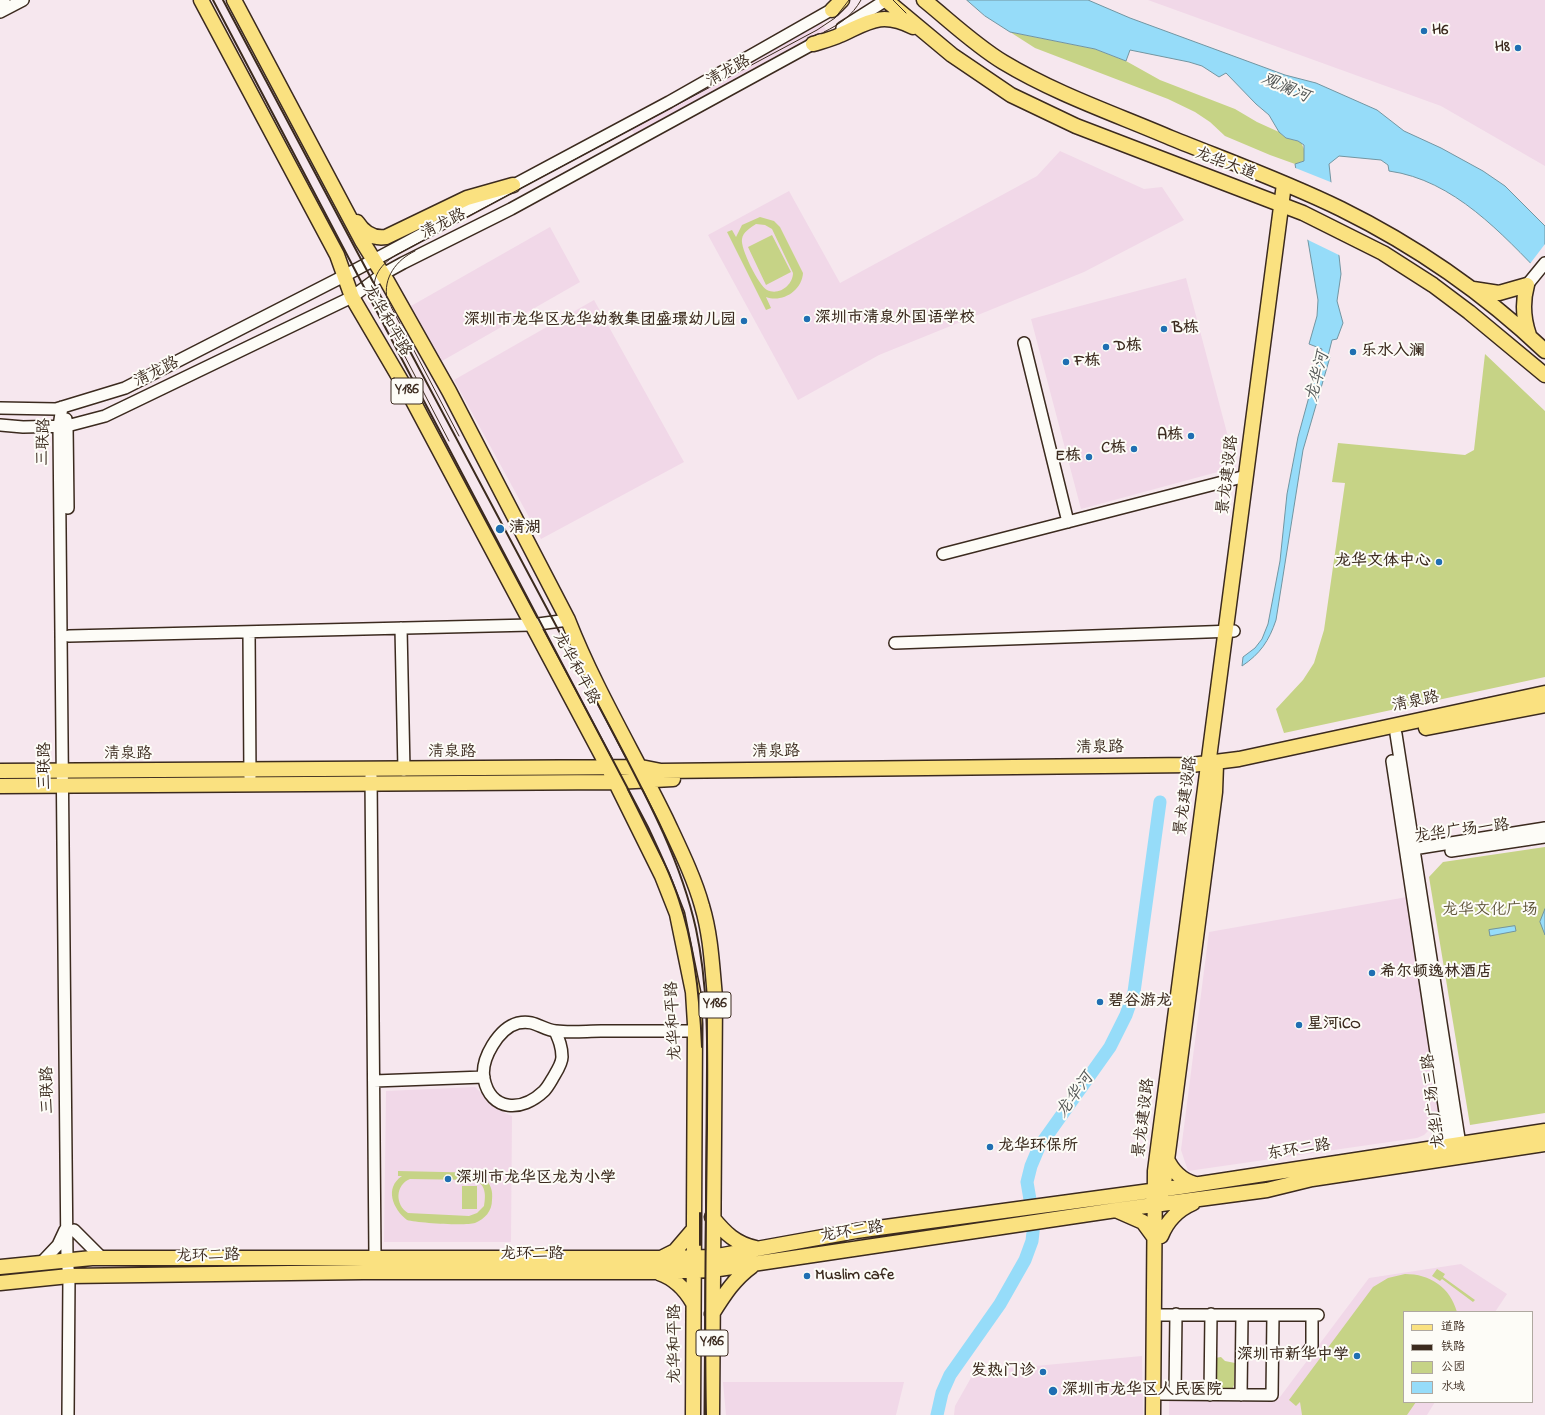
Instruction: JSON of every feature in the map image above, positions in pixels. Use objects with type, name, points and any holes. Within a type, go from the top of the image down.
[{"type":"main road","name":"龙华和平路","points":[[201,0],[337,255],[352,297],[413,401],[616,782],[662,876],[677,914],[694,992],[693,1415]]},
{"type":"main road","name":"龙华和平路","points":[[234,0],[338,196],[449,391],[568,620],[582,656],[644,774],[693,880],[702,906],[710,942],[715,996],[712,1217],[712,1415]]},
{"type":"main road","points":[[832,10],[842,0]]},
{"type":"main road","name":"龙华大道","points":[[886,0],[981,76],[1018,98],[1076,126],[1291,208],[1383,253],[1433,285],[1493,331],[1545,375]]},
{"type":"main road","name":"龙华大道","points":[[924,0],[998,59],[1034,78],[1089,104],[1292,187],[1361,220],[1423,256],[1472,289],[1545,351]]},
{"type":"main road","points":[[814,44],[832,39],[866,22],[879,19],[899,21],[926,33]]},
{"type":"main road","points":[[338,196],[348,206],[363,230],[370,236],[380,238],[396,234],[467,198],[513,184]]},
{"type":"main road","name":"景龙建设路","points":[[1154,1415],[1159,1189],[1157,1156],[1291,208],[1292,187]]},
{"type":"main road","name":"景龙建设路","points":[[1230,631],[1246,476],[1291,208]]},
{"type":"main road","points":[[1472,289],[1498,293],[1527,285],[1523,312],[1529,336]]},
{"type":"main road","name":"清泉路","points":[[1212,766],[1545,693]]},
{"type":"main road","name":"清泉路","points":[[0,771],[66,778],[371,777],[616,782],[661,771],[1212,766],[1323,750],[1545,705]]},
{"type":"main road","name":"景龙建设路","points":[[1159,1189],[1166,1157],[1215,792],[1212,766]]},
{"type":"main road","name":"清泉路","points":[[371,777],[404,770],[609,769],[644,774]]},
{"type":"main road","name":"清泉路","points":[[0,786],[66,778]]},
{"type":"main road","name":"东环二路","points":[[1058,1203],[1195,1184],[1545,1131]]},
{"type":"main road","name":"东环二路","points":[[1060,1218],[1267,1190],[1312,1179],[1456,1159],[1545,1144]]},
{"type":"main road","points":[[1166,1157],[1176,1173],[1185,1181],[1195,1184]]},
{"type":"main road","points":[[1116,1210],[1143,1222],[1157,1237],[1176,1214],[1198,1200]]},
{"type":"main road","name":"龙环二路","points":[[712,1264],[758,1249],[856,1231],[1058,1203]]},
{"type":"main road","points":[[712,1217],[730,1237],[747,1246],[758,1249]]},
{"type":"main road","name":"龙环二路","points":[[0,1267],[102,1258],[374,1257],[659,1258],[693,1264],[753,1265],[1060,1218]]},
{"type":"main road","points":[[659,1258],[674,1251],[694,1230]]},
{"type":"main road","name":"景龙建设路","points":[[1157,1237],[1161,1315],[1168,1394],[1161,1415]]},
{"type":"main road","name":"龙环二路","points":[[0,1283],[69,1276],[362,1272],[656,1272],[693,1264]]},
{"type":"main road","points":[[712,1314],[731,1284],[753,1265]]},
{"type":"main road","points":[[656,1272],[672,1279],[682,1287],[693,1303]]},
{"type":"street","points":[[0,2],[4,0]]},
{"type":"street","points":[[0,12],[23,0]]},
{"type":"street","name":"清龙路","points":[[0,408],[56,409],[125,388],[344,276],[513,184],[669,102],[832,10],[847,0]]},
{"type":"street","name":"清龙路","points":[[0,425],[23,427],[63,426],[105,416],[352,297],[383,274],[511,210],[814,44],[886,0]]},
{"type":"street","points":[[1527,285],[1545,263]]},
{"type":"street","points":[[1024,343],[1068,522]]},
{"type":"street","name":"三联路","points":[[62,407],[69,636],[66,778]]},
{"type":"street","name":"三联路","points":[[63,426],[70,1228],[68,1415]]},
{"type":"street","points":[[943,554],[1246,476]]},
{"type":"street","points":[[69,636],[531,625],[568,620]]},
{"type":"street","points":[[401,628],[404,770]]},
{"type":"street","points":[[895,643],[1230,631]]},
{"type":"street","points":[[249,632],[250,777]]},
{"type":"street","name":"龙华广场三路","points":[[1392,735],[1455,1144],[1456,1159]]},
{"type":"street","points":[[371,777],[374,1257]]},
{"type":"street","name":"龙华广场一路","points":[[1411,853],[1545,828]]},
{"type":"street","name":"龙华广场一路","points":[[1411,853],[1545,837]]},
{"type":"street","points":[[554,1031],[561,1042],[562,1058],[556,1073],[544,1091],[530,1102],[519,1106],[505,1105],[494,1099],[487,1090],[484,1077],[484,1063],[490,1049],[507,1030],[517,1024],[532,1022],[554,1031],[695,1032]]},
{"type":"street","points":[[374,1080],[484,1077]]},
{"type":"street","points":[[41,1263],[58,1245],[70,1228],[102,1258]]},
{"type":"street","points":[[1176,1314],[1168,1394],[1210,1395],[1272,1395],[1273,1315]]},
{"type":"street","points":[[1210,1395],[1211,1314]]},
{"type":"street","points":[[1161,1315],[1315,1315],[1312,1346],[1308,1351]]},
{"type":"street","points":[[1241,1395],[1242,1315]]},
{"type":"shaded area","points":[[1148,0],[1545,0],[1545,166],[1441,106]]},
{"type":"shaded area","points":[[822,23],[827,32],[636,137],[630,126]]},
{"type":"shaded area","points":[[1060,151],[1144,189],[1162,187],[1184,220],[1084,272],[879,355],[798,400],[708,235],[789,191],[840,283],[1037,176]]},
{"type":"shaded area","points":[[550,227],[580,282],[442,361],[411,306]]},
{"type":"shaded area","points":[[1186,278],[1236,467],[1081,509],[1031,319]]},
{"type":"shaded area","points":[[594,300],[684,462],[541,539],[454,380]]},
{"type":"shaded area","points":[[1407,897],[1440,1110],[1436,1123],[1424,1135],[1417,1138],[1188,1171],[1181,1150],[1209,932]]},
{"type":"shaded area","name":"深圳市龙华区龙为小学","points":[[475,1087],[499,1110],[512,1116],[511,1242],[384,1242],[386,1091]]},
{"type":"shaded area","name":"深圳市新华中学","points":[[1461,1264],[1507,1294],[1496,1311],[1403,1311],[1403,1403],[1434,1403],[1427,1415],[1169,1415],[1169,1401],[1277,1401],[1369,1278]]},
{"type":"shaded area","name":"深圳市龙华区人民医院","points":[[1142,1356],[1143,1415],[954,1415],[955,1406],[972,1376],[982,1371]]},
{"type":"shaded area","points":[[723,1382],[904,1382],[896,1415],[726,1415]]},
{"type":"green space","points":[[1010,32],[1095,49],[1126,61],[1160,80],[1235,109],[1257,122],[1279,132],[1286,138],[1301,142],[1304,149],[1304,161],[1295,164],[1225,136],[1210,122],[1195,112],[1168,99],[1035,48]]},
{"type":"green space","points":[[760,217],[774,221],[780,227],[803,273],[799,285],[790,294],[778,298],[766,297],[771,308],[766,310],[727,232],[732,230],[736,237],[742,225]],"holes":[[[756,224],[765,225],[772,229],[793,273],[791,282],[776,292],[767,290],[759,282],[742,244],[742,239],[745,232]]]},
{"type":"green space","points":[[772,235],[791,272],[766,285],[748,247]]},
{"type":"green space","name":"龙华文体中心","points":[[1485,354],[1545,411],[1545,677],[1284,733],[1276,709],[1303,680],[1314,663],[1324,630],[1345,483],[1332,482],[1338,443],[1465,455],[1474,450]]},
{"type":"green space","name":"龙华文化广场","points":[[1545,847],[1545,1113],[1470,1125],[1429,877],[1443,862]]},
{"type":"green space","points":[[398,1171],[487,1173],[487,1178],[484,1178],[490,1185],[492,1191],[491,1208],[482,1219],[470,1224],[441,1224],[407,1220],[398,1210],[392,1198],[393,1186],[402,1176],[398,1176]],"holes":[[[410,1179],[474,1180],[483,1187],[485,1202],[484,1206],[477,1213],[469,1216],[408,1213],[401,1205],[399,1200],[399,1190],[405,1182]]]},
{"type":"green space","points":[[462,1186],[477,1186],[477,1209],[462,1209]]},
{"type":"green space","points":[[1437,1269],[1445,1274],[1443,1277],[1475,1300],[1473,1302],[1442,1279],[1440,1281],[1432,1276]]},
{"type":"green space","name":"深圳市新华中学","points":[[1405,1274],[1423,1276],[1431,1279],[1444,1289],[1454,1303],[1457,1311],[1403,1311],[1403,1403],[1415,1403],[1407,1415],[1302,1415],[1300,1402],[1296,1406],[1289,1400],[1373,1287],[1388,1278]]},
{"type":"green space","points":[[1221,1357],[1225,1361],[1235,1363],[1234,1385],[1232,1390],[1211,1389],[1215,1358]]},
{"type":"water","name":"观澜河","points":[[967,0],[1088,0],[1130,18],[1285,75],[1316,83],[1377,110],[1404,131],[1441,148],[1483,171],[1505,186],[1545,226],[1545,278],[1494,227],[1456,197],[1435,185],[1413,176],[1389,171],[1388,165],[1381,160],[1339,156],[1329,164],[1341,274],[1337,301],[1343,323],[1337,339],[1332,340],[1328,356],[1330,357],[1303,450],[1276,620],[1267,641],[1259,652],[1242,666],[1243,657],[1255,648],[1262,639],[1268,624],[1280,561],[1287,494],[1298,437],[1322,349],[1309,344],[1317,316],[1318,300],[1295,164],[1304,161],[1304,145],[1298,141],[1286,138],[1279,132],[1269,115],[1256,104],[1226,73],[1219,77],[1202,66],[1189,62],[1130,50],[1126,61],[1095,49],[1010,32],[985,16]]},
{"type":"water","points":[[1545,909],[1545,935],[1540,922]]},
{"type":"water","points":[[1515,926],[1516,931],[1490,936],[1489,930]]},
{"type":"pier","points":[[1293,167],[1333,183],[1341,256],[1306,239]]},
{"type":"pier","points":[[1545,244],[1545,280],[1529,265]]},
{"type":"waterway","name":"龙华河","points":[[937,1415],[942,1393],[950,1375],[1000,1304],[1025,1260],[1032,1241],[1034,1223],[1027,1182],[1031,1166],[1039,1147],[1110,1047],[1126,1015],[1134,992],[1160,802]]},
{"type":"tram line","points":[[449,441],[376,301],[374,293],[375,280],[384,264],[396,255],[817,30],[835,18],[849,0]]},
{"type":"tram line","points":[[824,32],[845,19],[854,11],[861,0]]},
{"type":"tram line","points":[[893,0],[906,13]]},
{"type":"tram line","points":[[415,251],[402,259],[392,270],[387,284],[387,299],[459,436]]},
{"type":"railway","points":[[213,0],[648,827],[665,863],[676,891],[693,954],[700,1010],[702,1047]]},
{"type":"railway","points":[[223,0],[623,751],[660,825],[681,876],[696,929],[704,978],[706,1003],[706,1415]]},
{"type":"railway","points":[[700,1213],[700,1245]]},
{"type":"place","name":"H6","points":[[1424,31]]},
{"type":"place","name":"H8","points":[[1518,48]]},
{"type":"place","name":"深圳市清泉外国语学校","points":[[807,319]]},
{"type":"place","name":"深圳市龙华区龙华幼教集团盛璟幼儿园","points":[[744,321]]},
{"type":"place","name":"B栋","points":[[1164,329]]},
{"type":"place","name":"D栋","points":[[1106,347]]},
{"type":"place","name":"乐水入澜","points":[[1353,352]]},
{"type":"place","name":"F栋","points":[[1066,362]]},
{"type":"place","name":"A栋","points":[[1191,436]]},
{"type":"place","name":"C栋","points":[[1134,449]]},
{"type":"place","name":"E栋","points":[[1089,457]]},
{"type":"place","name":"清湖","points":[[500,529]]},
{"type":"place","name":"龙华文体中心","points":[[1439,562]]},
{"type":"place","name":"希尔顿逸林酒店","points":[[1372,973]]},
{"type":"place","name":"碧谷游龙","points":[[1100,1002]]},
{"type":"place","name":"星河iCO","points":[[1299,1025]]},
{"type":"place","name":"龙华环保所","points":[[990,1147]]},
{"type":"place","name":"深圳市龙华区龙为小学","points":[[448,1179]]},
{"type":"place","name":"Muslim cafe","points":[[807,1276]]},
{"type":"place","name":"深圳市新华中学","points":[[1357,1356]]},
{"type":"place","name":"发热门诊","points":[[1043,1372]]},
{"type":"place","name":"深圳市龙华区人民医院","points":[[1053,1391]]}]
